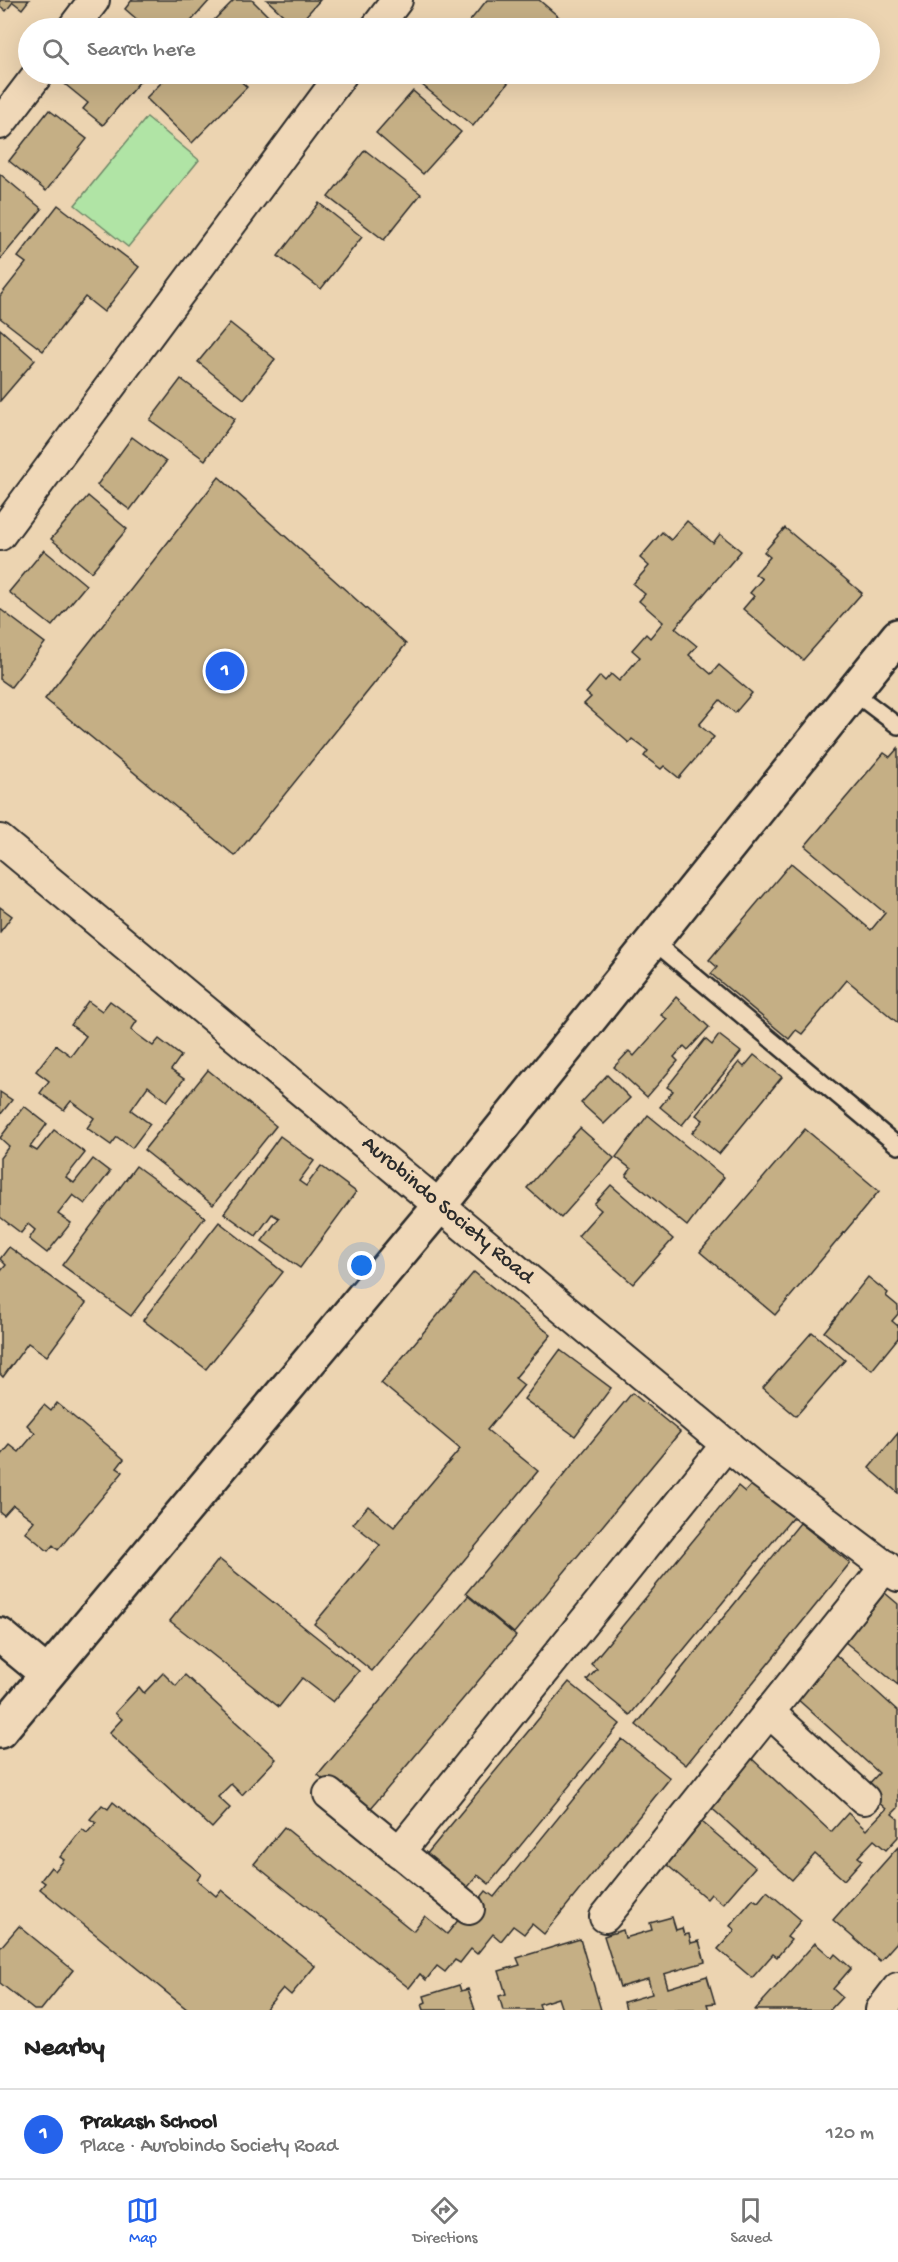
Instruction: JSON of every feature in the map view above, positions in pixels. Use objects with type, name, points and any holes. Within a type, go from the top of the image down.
[{"type":"street","points":[[80,18],[94,0]]},
{"type":"street","points":[[384,18],[397,0]]},
{"type":"street","points":[[0,124],[30,84]]},
{"type":"street","points":[[0,535],[335,84]]},
{"type":"street","points":[[0,1731],[440,1205],[898,636]]},
{"type":"street","name":"Aurobindo Society Road","points":[[0,840],[758,1470],[894,1564]]},
{"type":"street","points":[[399,1851],[727,1444]]},
{"type":"street","points":[[605,1917],[769,1712],[894,1564]]},
{"type":"street","points":[[0,1635],[47,1674]]},
{"type":"street","points":[[769,1712],[864,1799]]},
{"type":"street","points":[[329,1794],[469,1909]]},
{"type":"street","points":[[881,2010],[898,1988]]},
{"type":"lane","points":[[853,692],[898,726]]},
{"type":"lane","points":[[653,941],[898,1146]]},
{"type":"green space","points":[[147,117],[199,160],[128,247],[75,205]]},
{"type":"building","points":[[0,0],[29,0],[22,9],[13,2],[6,11],[0,6]]},
{"type":"building","points":[[132,0],[210,0],[194,18],[135,18],[125,9]]},
{"type":"building","points":[[234,0],[252,0],[270,18],[216,18]]},
{"type":"building","points":[[267,0],[320,0],[304,18],[286,18]]},
{"type":"building","points":[[487,0],[539,0],[559,17],[558,18],[472,18]]},
{"type":"building","points":[[65,84],[138,84],[103,125],[83,109],[88,103]]},
{"type":"building","points":[[160,84],[244,84],[247,87],[192,143],[146,98]]},
{"type":"building","points":[[423,84],[507,84],[473,126]]},
{"type":"building","points":[[413,91],[461,132],[423,174],[376,133]]},
{"type":"building","points":[[49,110],[87,139],[46,191],[9,161]]},
{"type":"building","points":[[365,150],[421,194],[384,240],[328,197]]},
{"type":"building","points":[[0,174],[42,209],[0,260]]},
{"type":"building","points":[[319,203],[362,237],[321,289],[278,256]]},
{"type":"building","points":[[58,205],[139,267],[104,312],[85,297],[43,351],[0,318],[0,296],[26,263],[18,257]]},
{"type":"building","points":[[230,323],[275,359],[244,399],[198,362]]},
{"type":"building","points":[[0,329],[35,360],[0,401]]},
{"type":"building","points":[[181,379],[235,419],[205,460],[150,420]]},
{"type":"building","points":[[132,437],[166,462],[130,510],[97,485]]},
{"type":"building","points":[[219,477],[406,644],[235,856],[45,699]]},
{"type":"building","points":[[88,496],[127,529],[91,572],[51,539]]},
{"type":"building","points":[[687,521],[713,543],[720,534],[741,551],[675,628],[697,646],[689,655],[711,674],[719,665],[752,693],[735,713],[720,700],[699,725],[714,737],[679,778],[664,766],[661,769],[644,756],[648,751],[632,739],[629,743],[584,704],[591,697],[586,693],[600,676],[605,681],[611,674],[619,681],[640,657],[632,650],[646,634],[650,638],[663,622],[639,601],[645,594],[633,584],[649,566],[640,558],[662,532],[671,540]]},
{"type":"building","points":[[785,528],[862,593],[803,660],[743,609],[754,596],[750,593],[762,579],[755,574],[770,557],[764,552]]},
{"type":"building","points":[[44,550],[86,585],[52,626],[9,592]]},
{"type":"building","points":[[0,609],[45,643],[11,687],[0,679]]},
{"type":"building","points":[[898,748],[898,1023],[847,980],[802,1034],[796,1030],[789,1039],[711,974],[717,967],[709,960],[791,863],[871,930],[885,913],[805,846],[884,753],[890,757]]},
{"type":"building","points":[[0,907],[12,916],[0,932]]},
{"type":"building","points":[[676,997],[709,1027],[688,1050],[684,1046],[674,1057],[678,1061],[647,1097],[614,1067],[629,1051],[634,1056],[667,1019],[661,1015]]},
{"type":"building","points":[[88,1001],[102,1011],[110,1001],[137,1021],[131,1030],[153,1046],[159,1039],[181,1056],[171,1070],[184,1079],[167,1101],[148,1086],[131,1110],[150,1124],[132,1148],[117,1137],[111,1145],[87,1128],[94,1118],[71,1101],[64,1110],[40,1093],[49,1081],[36,1071],[56,1045],[71,1056],[86,1036],[71,1025]]},
{"type":"building","points":[[719,1035],[741,1052],[682,1125],[660,1107],[673,1091],[667,1087],[705,1039],[712,1045]]},
{"type":"building","points":[[754,1055],[782,1077],[719,1154],[692,1133],[703,1120],[696,1115],[739,1062],[744,1067]]},
{"type":"building","points":[[208,1070],[276,1126],[213,1205],[144,1150]]},
{"type":"building","points":[[607,1075],[630,1098],[604,1124],[581,1103]]},
{"type":"building","points":[[0,1092],[12,1100],[0,1115]]},
{"type":"building","points":[[24,1106],[47,1124],[30,1147],[37,1151],[54,1130],[85,1153],[66,1177],[74,1183],[93,1159],[110,1172],[85,1204],[73,1195],[58,1214],[71,1223],[47,1253],[29,1239],[35,1230],[28,1224],[21,1233],[0,1217],[0,1158],[9,1146],[0,1138]]},
{"type":"building","points":[[648,1115],[724,1177],[687,1226],[626,1176],[631,1169],[616,1157]]},
{"type":"building","points":[[580,1128],[614,1158],[561,1218],[527,1188]]},
{"type":"building","points":[[805,1129],[879,1191],[775,1315],[700,1252]]},
{"type":"building","points":[[280,1136],[314,1161],[299,1181],[306,1186],[321,1166],[356,1192],[300,1268],[262,1241],[279,1218],[272,1214],[256,1236],[224,1213]]},
{"type":"building","points":[[136,1166],[205,1217],[131,1316],[62,1265]]},
{"type":"building","points":[[611,1185],[673,1239],[633,1284],[578,1236],[601,1210],[594,1204]]},
{"type":"building","points":[[219,1222],[283,1272],[206,1369],[143,1320]]},
{"type":"building","points":[[9,1247],[86,1303],[47,1356],[28,1343],[3,1377],[0,1374],[0,1272],[6,1265],[0,1259]]},
{"type":"building","points":[[474,1272],[551,1335],[515,1378],[524,1385],[487,1430],[538,1471],[372,1671],[314,1624],[380,1545],[353,1524],[368,1506],[394,1527],[460,1449],[381,1383]]},
{"type":"building","points":[[868,1277],[888,1293],[886,1296],[898,1306],[898,1314],[892,1321],[898,1326],[898,1338],[872,1370],[824,1332]]},
{"type":"building","points":[[812,1332],[845,1360],[796,1416],[763,1388]]},
{"type":"building","points":[[560,1350],[611,1388],[575,1436],[524,1399]]},
{"type":"building","points":[[632,1393],[680,1432],[514,1633],[466,1593]]},
{"type":"building","points":[[57,1403],[124,1459],[117,1468],[123,1472],[58,1550],[53,1545],[48,1551],[25,1532],[34,1521],[13,1505],[4,1515],[0,1512],[0,1457],[10,1445],[19,1452],[35,1433],[27,1425],[44,1405],[51,1411]]},
{"type":"building","points":[[898,1433],[898,1493],[869,1468]]},
{"type":"building","points":[[752,1484],[793,1517],[630,1715],[587,1680],[597,1669],[591,1664],[738,1486],[745,1492]]},
{"type":"building","points":[[800,1523],[850,1563],[686,1765],[636,1725]]},
{"type":"building","points":[[219,1559],[359,1671],[333,1702],[302,1678],[279,1707],[170,1621]]},
{"type":"building","points":[[885,1593],[898,1604],[898,1685],[845,1642]]},
{"type":"building","points":[[468,1596],[516,1636],[366,1814],[318,1775]]},
{"type":"building","points":[[835,1654],[898,1711],[898,1808],[892,1814],[898,1819],[898,1837],[886,1850],[874,1840],[858,1857],[862,1860],[844,1880],[815,1854],[792,1880],[707,1804],[750,1757],[831,1832],[848,1813],[866,1830],[886,1809],[864,1789],[879,1773],[795,1697]]},
{"type":"building","points":[[163,1673],[176,1686],[185,1675],[276,1759],[242,1795],[231,1784],[218,1797],[230,1808],[212,1828],[109,1733],[122,1719],[115,1713],[139,1687],[144,1693]]},
{"type":"building","points":[[569,1682],[620,1724],[489,1884],[478,1875],[462,1894],[421,1861]]},
{"type":"building","points":[[622,1739],[670,1778],[544,1934],[532,1924],[524,1934],[513,1926],[501,1941],[493,1934],[477,1954],[471,1949],[460,1963],[455,1960],[445,1972],[437,1966],[426,1980],[420,1974],[409,1988],[254,1864],[284,1827],[413,1931],[425,1916],[447,1934],[464,1913],[467,1915],[486,1891],[494,1897]]},
{"type":"building","points":[[113,1802],[201,1874],[197,1880],[216,1896],[221,1890],[315,1966],[291,1995],[283,1988],[265,2010],[188,2010],[40,1889],[45,1883],[41,1880],[51,1867],[55,1871],[64,1860],[60,1857],[82,1829],[87,1833],[96,1823],[90,1819],[102,1805],[108,1809]]},
{"type":"building","points":[[702,1822],[755,1867],[723,1904],[711,1894],[707,1899],[666,1864]]},
{"type":"building","points":[[898,1847],[898,1941],[880,1961],[833,1920]]},
{"type":"building","points":[[767,1891],[801,1920],[787,1937],[791,1940],[777,1957],[773,1954],[752,1978],[718,1949],[735,1930],[730,1926],[753,1899],[758,1902]]},
{"type":"building","points":[[672,1917],[676,1930],[682,1928],[684,1935],[689,1934],[691,1943],[699,1941],[705,1962],[664,1974],[668,1988],[707,1976],[715,2003],[707,2004],[709,2010],[626,2010],[624,2002],[652,1994],[648,1979],[620,1987],[604,1936],[623,1930],[625,1938],[652,1930],[650,1923]]},
{"type":"building","points":[[19,1926],[73,1970],[41,2010],[34,2010],[0,1983],[0,1948]]},
{"type":"building","points":[[580,1939],[601,2010],[562,2010],[558,1998],[539,2004],[541,2010],[503,2010],[499,1996],[506,1994],[499,1971],[520,1965],[517,1958]]},
{"type":"building","points":[[815,1943],[832,1958],[835,1954],[851,1968],[833,1989],[842,1997],[830,2010],[755,2010]]},
{"type":"building","points":[[459,1985],[461,1991],[468,1989],[475,2010],[424,2010],[422,2004],[426,2002],[424,1996]]},
{"type":"place","name":"Prakash School","points":[[225,671]]}]
